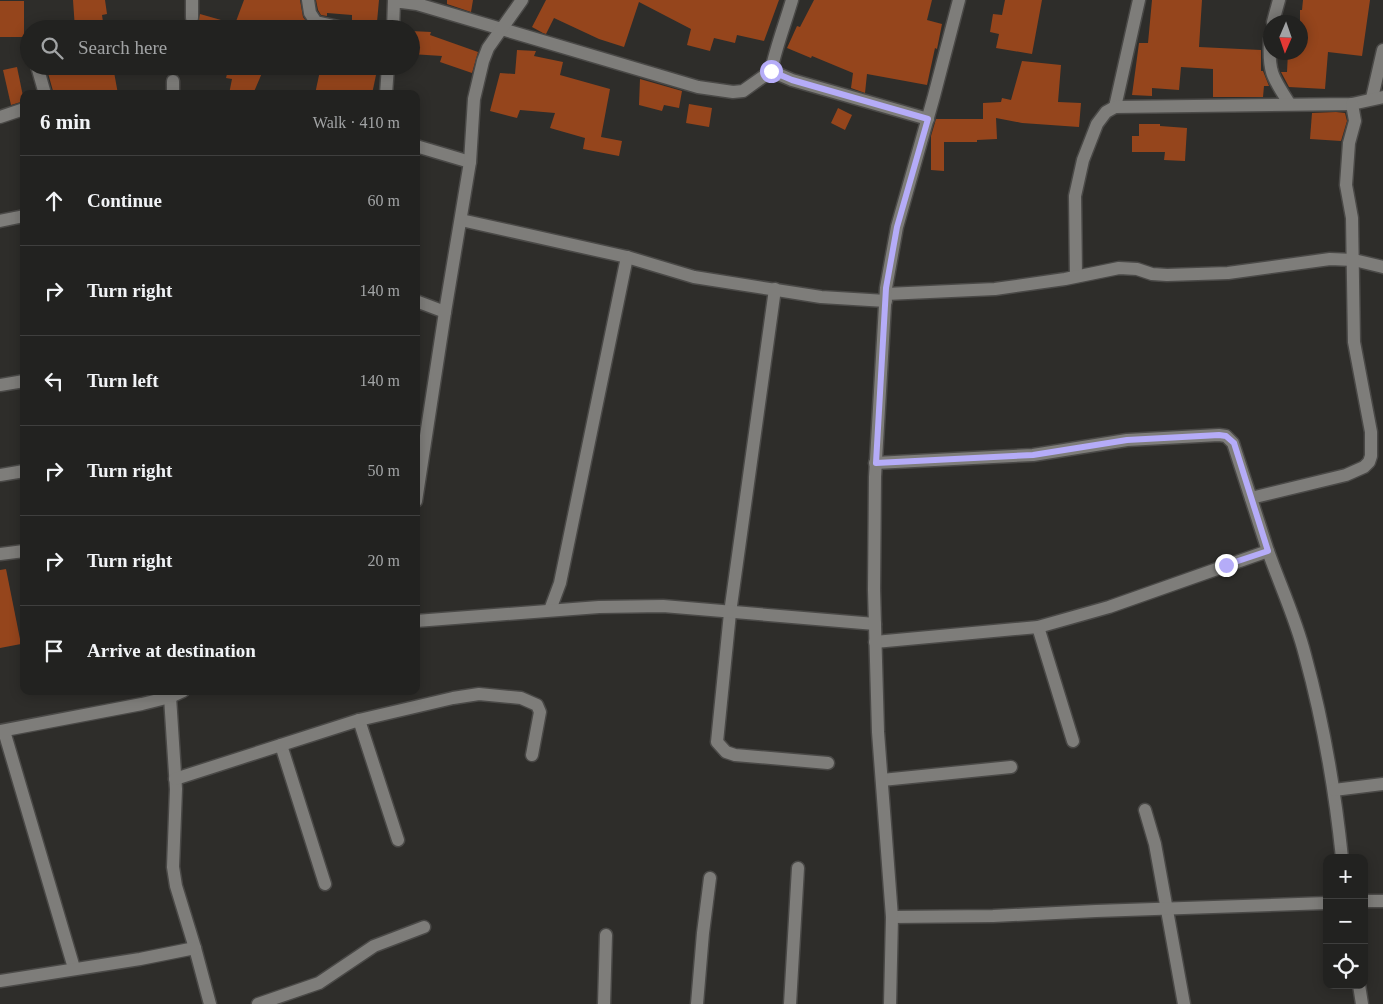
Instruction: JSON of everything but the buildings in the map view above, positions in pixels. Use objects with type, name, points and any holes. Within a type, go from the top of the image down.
[{"type":"street","points":[[192,0],[192,18]]},
{"type":"street","points":[[308,0],[310,13],[315,20]]},
{"type":"street","points":[[393,20],[394,0],[417,4],[698,87],[733,92],[742,90],[771,71],[775,50],[783,34],[792,0]]},
{"type":"street","points":[[420,465],[470,162],[474,99],[488,48],[522,0]]},
{"type":"street","points":[[890,1004],[892,917],[878,732],[875,642],[876,463],[886,297],[897,227],[959,0]]},
{"type":"street","points":[[1115,107],[1139,0]]},
{"type":"street","points":[[1275,15],[1279,0]]},
{"type":"street","points":[[1076,276],[1075,196],[1083,160],[1097,124],[1106,112],[1115,107],[1352,104],[1362,102],[1377,97],[1383,50]]},
{"type":"street","points":[[1269,60],[1270,70],[1275,82],[1289,104]]},
{"type":"street","points":[[771,71],[792,80],[928,119]]},
{"type":"street","points":[[40,75],[44,90]]},
{"type":"street","points":[[386,90],[387,75]]},
{"type":"street","points":[[1251,498],[1346,475],[1364,467],[1372,456],[1371,432],[1354,342],[1352,218],[1346,186],[1349,143],[1354,121],[1352,104]]},
{"type":"street","points":[[0,117],[20,110]]},
{"type":"street","points":[[420,147],[470,162]]},
{"type":"street","points":[[0,221],[20,217]]},
{"type":"street","points":[[460,220],[627,257],[694,277],[821,297],[886,297],[995,289],[1119,268],[1137,269],[1152,274],[1167,275],[1228,273],[1330,259],[1354,260],[1383,267]]},
{"type":"street","points":[[550,610],[560,583],[627,257]]},
{"type":"street","points":[[775,289],[730,613],[717,742],[726,752],[736,755],[828,763]]},
{"type":"street","points":[[420,303],[444,312]]},
{"type":"street","points":[[0,385],[20,382]]},
{"type":"street","points":[[876,463],[1033,455],[1127,440],[1226,436],[1234,443],[1268,551],[1305,655],[1334,790],[1342,854]]},
{"type":"street","points":[[0,475],[20,472]]},
{"type":"street","points":[[875,642],[1038,627],[1109,607],[1268,551]]},
{"type":"street","points":[[0,554],[20,552]]},
{"type":"street","points":[[420,620],[599,606],[663,606],[875,624]]},
{"type":"street","points":[[1038,627],[1074,741]]},
{"type":"street","points":[[176,779],[359,720],[453,698],[479,694],[521,698],[537,705],[540,712],[532,756]]},
{"type":"street","points":[[74,968],[2,731],[175,695]]},
{"type":"street","points":[[170,697],[176,779],[173,867],[176,886],[210,1004]]},
{"type":"street","points":[[359,720],[398,840]]},
{"type":"street","points":[[281,745],[325,884]]},
{"type":"street","points":[[882,780],[1011,767]]},
{"type":"street","points":[[1334,790],[1383,784]]},
{"type":"street","points":[[1145,810],[1155,844],[1184,1004]]},
{"type":"street","points":[[790,1004],[798,868]]},
{"type":"street","points":[[697,1004],[710,878]]},
{"type":"street","points":[[1368,902],[1383,901]]},
{"type":"street","points":[[892,917],[993,916],[1323,903]]},
{"type":"street","points":[[258,1004],[319,983],[374,946],[424,927]]},
{"type":"street","points":[[604,1004],[606,935]]},
{"type":"street","points":[[0,981],[140,959],[195,948]]},
{"type":"street","points":[[1360,989],[1362,1004]]},
{"type":"route","points":[[771,71],[792,80],[928,119],[897,227],[886,288],[876,463],[1033,455],[1127,440],[1226,436],[1234,443],[1268,551],[1226,565]]}]
